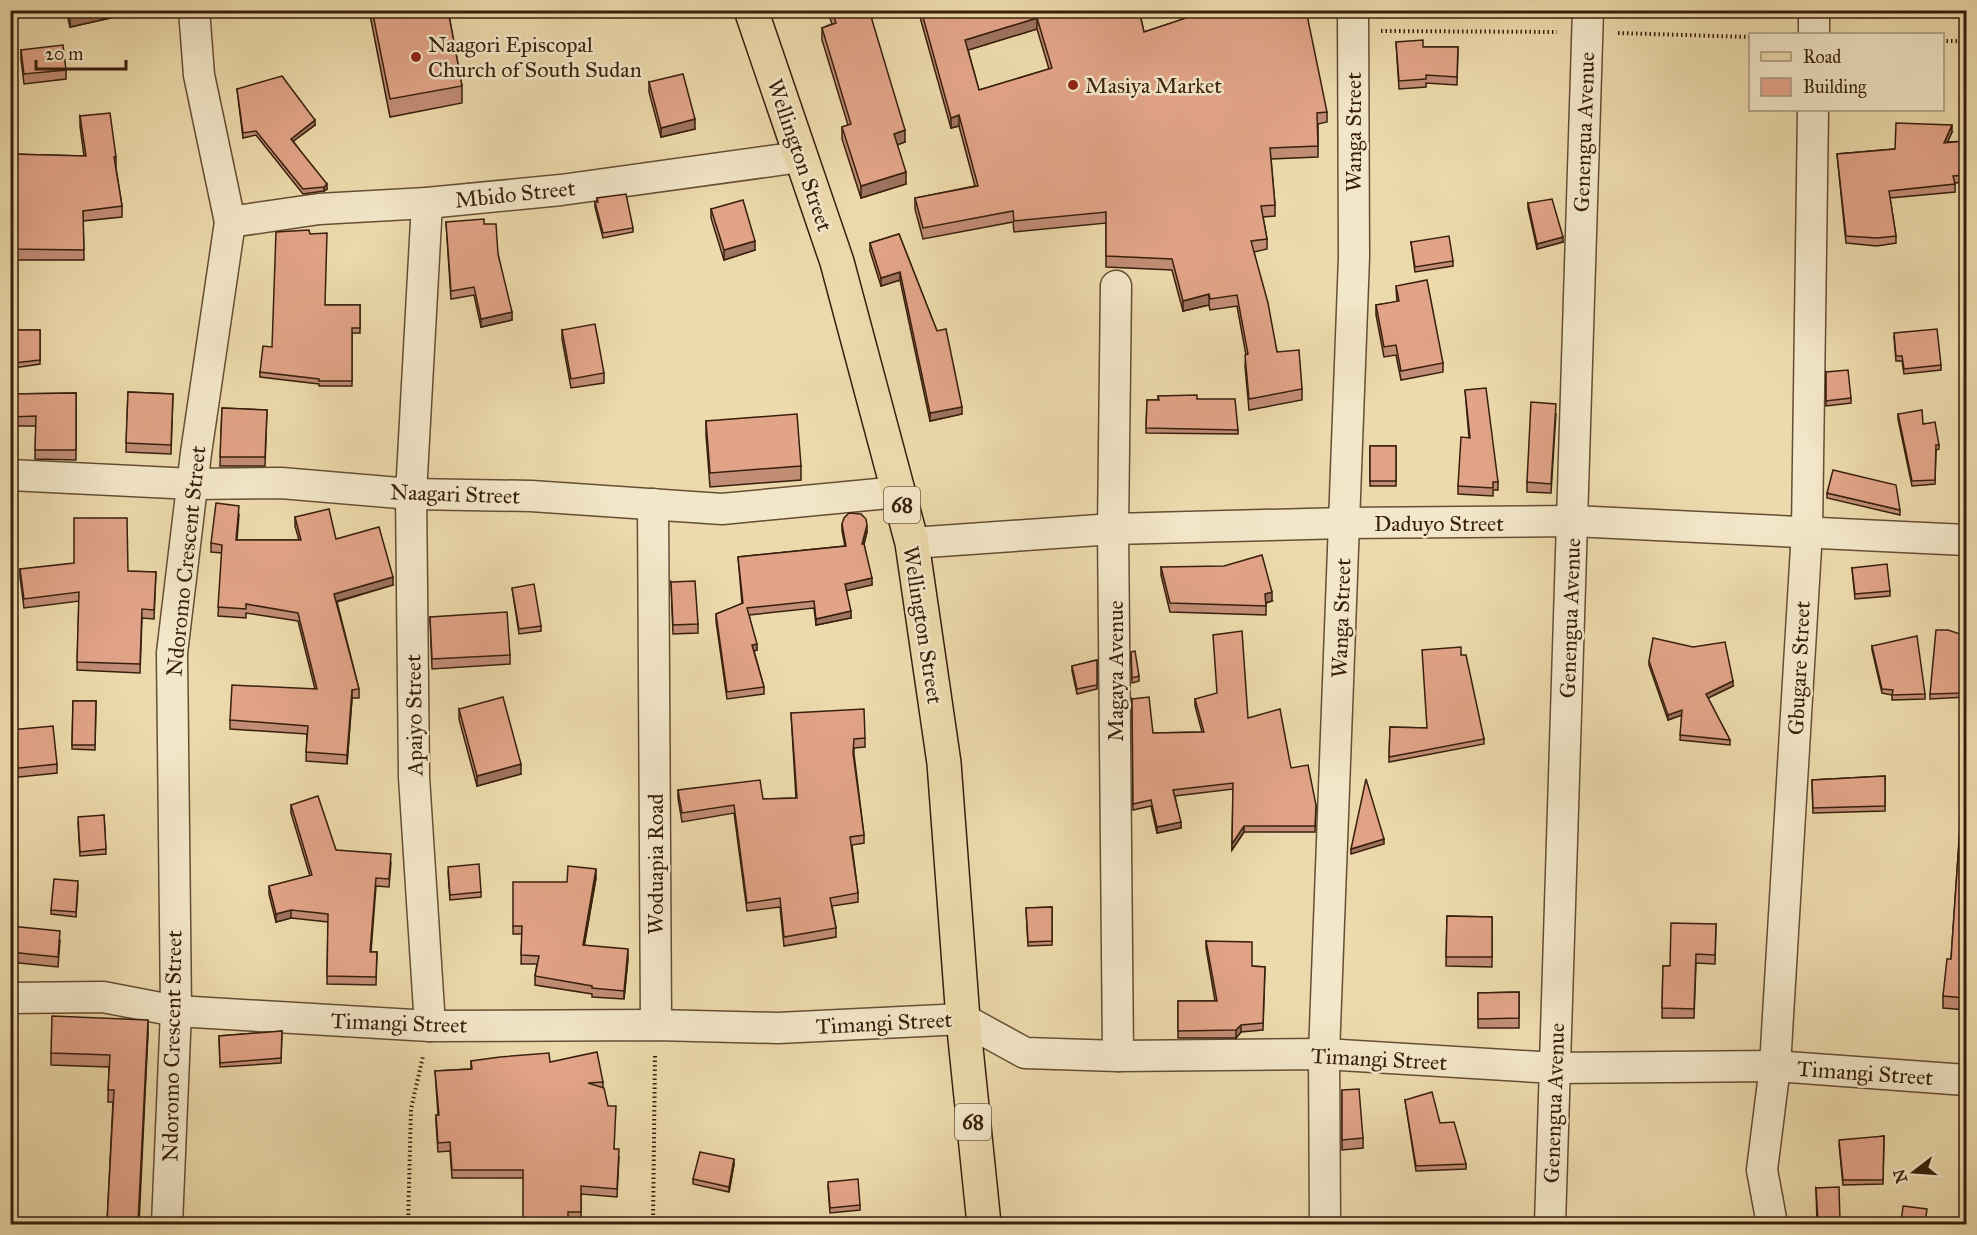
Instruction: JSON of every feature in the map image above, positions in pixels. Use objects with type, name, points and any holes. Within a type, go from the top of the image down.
[{"type":"main road","name":"Wellington Street","points":[[751,10],[837,262],[912,543],[945,763],[963,1019],[984,1224]]},
{"type":"street","name":"Ndoromo Crescent Street","points":[[167,1224],[176,1011],[172,653],[192,484],[230,222],[199,75],[194,10]]},
{"type":"street","points":[[1814,10],[1814,33]]},
{"type":"street","name":"Wanga Street","points":[[1325,1224],[1324,1054],[1354,257],[1353,20]]},
{"type":"street","name":"Genengua Avenue","points":[[1550,1224],[1588,21]]},
{"type":"street","name":"Gbugare Street","points":[[1772,1224],[1762,1170],[1775,1066],[1807,531],[1813,111]]},
{"type":"street","name":"Mbido Street","points":[[230,222],[319,209],[427,203],[561,190],[800,157]]},
{"type":"street","name":"Apaiyo Street","points":[[427,203],[411,494],[414,777],[430,1026]]},
{"type":"street","name":"Magaya Avenue","points":[[1116,286],[1113,529],[1118,1056]]},
{"type":"street","name":"Naagari Street","points":[[10,475],[192,484],[281,483],[411,494],[531,496],[722,509],[899,492]]},
{"type":"street","name":"Woduapia Road","points":[[653,504],[656,1025]]},
{"type":"street","name":"Daduyo Street","points":[[912,543],[1113,529],[1344,523],[1573,521],[1966,540]]},
{"type":"street","name":"Timangi Street","points":[[10,998],[104,997],[176,1011],[430,1026],[656,1025],[778,1028],[963,1019],[1025,1053],[1118,1056],[1324,1054],[1555,1068],[1775,1066],[1966,1080]]},
{"type":"path","points":[[1353,20],[1588,21],[1749,37]]},
{"type":"path","points":[[1944,41],[1966,41]]},
{"type":"path","points":[[653,1224],[656,1025]]},
{"type":"path","points":[[408,1224],[411,1109],[430,1026]]},
{"type":"building","name":"Naagori Episcopal Church of South Sudan","points":[[372,10],[448,10],[462,86],[390,99]]},
{"type":"building","points":[[832,10],[869,10],[905,130],[894,134],[906,172],[861,186],[842,127],[851,124],[822,28],[836,23]]},
{"type":"building","points":[[921,10],[1139,10],[1144,32],[1192,16],[1191,10],[1217,10],[1218,14],[1229,10],[1306,10],[1327,112],[1317,113],[1318,146],[1270,148],[1275,205],[1261,206],[1267,239],[1251,241],[1268,303],[1277,352],[1299,350],[1302,389],[1249,399],[1245,355],[1248,354],[1237,295],[1210,299],[1209,294],[1183,301],[1172,259],[1106,256],[1106,212],[1014,221],[1013,211],[923,228],[915,198],[978,186],[959,115],[951,118]],"holes":[[[1037,18],[1052,68],[979,90],[965,40]]]},
{"type":"building","points":[[1423,40],[1423,47],[1458,47],[1457,77],[1426,75],[1426,79],[1399,81],[1396,42]]},
{"type":"building","points":[[63,45],[66,70],[24,74],[21,50]]},
{"type":"building","points":[[683,74],[695,119],[661,128],[649,82]]},
{"type":"building","points":[[282,76],[315,120],[291,139],[327,184],[324,187],[303,189],[256,131],[243,133],[237,89]]},
{"type":"building","points":[[110,113],[122,206],[83,211],[84,250],[10,249],[10,154],[86,156],[80,116]]},
{"type":"building","points":[[1896,123],[1952,125],[1944,143],[1966,141],[1966,175],[1953,176],[1955,184],[1889,191],[1896,236],[1877,238],[1846,236],[1837,154],[1895,149]]},
{"type":"building","points":[[626,194],[633,228],[603,233],[595,202],[598,202],[597,198]]},
{"type":"building","points":[[1552,199],[1563,237],[1537,244],[1528,203]]},
{"type":"building","points":[[743,200],[755,241],[724,250],[711,209]]},
{"type":"building","points":[[484,219],[484,224],[496,224],[498,254],[512,312],[481,319],[474,287],[451,291],[446,222]]},
{"type":"building","points":[[309,230],[310,234],[327,233],[325,305],[360,305],[360,328],[352,328],[352,381],[319,381],[319,379],[260,372],[263,346],[272,347],[276,232]]},
{"type":"building","points":[[899,234],[937,331],[946,329],[962,407],[930,413],[900,272],[881,278],[870,243]]},
{"type":"building","points":[[1449,236],[1453,261],[1415,267],[1411,242]]},
{"type":"building","points":[[1427,280],[1443,363],[1401,371],[1396,345],[1384,347],[1376,305],[1399,301],[1396,286]]},
{"type":"building","points":[[595,324],[604,373],[571,379],[562,330]]},
{"type":"building","points":[[1937,329],[1941,365],[1904,369],[1902,356],[1896,356],[1894,333]]},
{"type":"building","points":[[14,330],[40,330],[40,360],[14,363]]},
{"type":"building","points":[[1848,370],[1851,398],[1826,401],[1826,372]]},
{"type":"building","points":[[1486,388],[1498,482],[1493,482],[1493,488],[1458,486],[1461,437],[1470,438],[1465,390]]},
{"type":"building","points":[[128,392],[173,394],[171,445],[126,443]]},
{"type":"building","points":[[76,393],[76,450],[35,450],[36,416],[10,417],[10,394]]},
{"type":"building","points":[[1197,395],[1197,399],[1235,399],[1238,430],[1146,428],[1147,400],[1159,400],[1158,396]]},
{"type":"building","points":[[1531,402],[1556,404],[1551,484],[1527,482]]},
{"type":"building","points":[[222,408],[267,410],[265,457],[220,457]]},
{"type":"building","points":[[1922,410],[1923,424],[1935,422],[1939,445],[1936,445],[1935,480],[1912,481],[1898,414]]},
{"type":"building","points":[[797,414],[801,466],[710,473],[706,421]]},
{"type":"building","points":[[1370,446],[1396,446],[1396,481],[1370,481]]},
{"type":"building","points":[[1833,470],[1896,485],[1900,510],[1827,493]]},
{"type":"building","points":[[216,503],[239,506],[236,540],[301,540],[295,517],[329,509],[336,539],[379,527],[393,577],[334,594],[359,689],[352,690],[347,755],[306,752],[308,726],[230,720],[232,685],[317,689],[298,613],[246,604],[246,609],[218,607],[222,545],[211,543]]},
{"type":"building","points":[[849,513],[861,514],[866,519],[867,525],[862,544],[864,544],[872,578],[845,584],[851,611],[816,619],[814,601],[747,608],[757,644],[752,645],[764,687],[727,692],[716,614],[743,603],[738,557],[846,546],[842,524]]},
{"type":"building","points":[[74,518],[127,518],[128,571],[156,572],[154,610],[142,609],[140,664],[77,662],[79,592],[24,599],[20,569],[74,563]]},
{"type":"building","points":[[1262,555],[1272,592],[1265,594],[1266,606],[1170,603],[1161,567],[1224,566]]},
{"type":"building","points":[[1887,564],[1890,591],[1855,594],[1852,568]]},
{"type":"building","points":[[695,581],[698,624],[673,625],[671,582]]},
{"type":"building","points":[[534,584],[541,626],[519,629],[512,588]]},
{"type":"building","points":[[507,612],[510,655],[432,659],[430,617]]},
{"type":"building","points":[[1936,630],[1948,630],[1966,636],[1966,693],[1930,694]]},
{"type":"building","points":[[1242,631],[1248,718],[1280,709],[1291,768],[1308,765],[1316,805],[1315,826],[1244,826],[1232,844],[1233,783],[1173,790],[1181,822],[1157,827],[1151,800],[1133,804],[1132,699],[1149,697],[1153,733],[1204,732],[1195,699],[1217,693],[1213,635]]},
{"type":"building","points":[[1917,636],[1925,694],[1892,695],[1893,690],[1882,689],[1872,646]]},
{"type":"building","points":[[1653,638],[1693,647],[1725,642],[1733,681],[1706,694],[1730,740],[1680,735],[1682,710],[1668,715],[1649,661]]},
{"type":"building","points":[[1461,647],[1461,655],[1466,655],[1484,739],[1389,757],[1390,727],[1427,728],[1422,650]]},
{"type":"building","points":[[1135,651],[1139,676],[1132,678],[1131,652]]},
{"type":"building","points":[[1097,660],[1097,685],[1077,689],[1072,666]]},
{"type":"building","points":[[503,697],[521,764],[477,776],[459,709]]},
{"type":"building","points":[[73,701],[96,701],[95,745],[72,745]]},
{"type":"building","points":[[864,709],[865,738],[854,739],[853,753],[864,835],[850,837],[858,893],[830,898],[836,928],[784,937],[780,898],[747,903],[734,805],[682,813],[678,790],[760,780],[763,799],[797,798],[791,713]]},
{"type":"building","points":[[53,726],[57,764],[10,769],[10,730]]},
{"type":"building","points":[[1966,739],[1966,998],[1943,996],[1947,959],[1951,959]]},
{"type":"building","points":[[1885,776],[1885,806],[1813,808],[1812,780]]},
{"type":"building","points":[[1366,779],[1384,839],[1351,849]]},
{"type":"building","points":[[318,796],[336,850],[391,854],[389,879],[376,878],[370,952],[377,952],[376,977],[327,976],[328,914],[291,910],[276,914],[269,886],[312,875],[291,805]]},
{"type":"building","points":[[104,815],[106,849],[80,852],[78,817]]},
{"type":"building","points":[[479,864],[481,892],[450,895],[448,867]]},
{"type":"building","points":[[568,866],[596,869],[583,945],[628,949],[624,991],[592,988],[592,986],[535,976],[539,956],[521,955],[522,926],[513,926],[513,882],[567,882]]},
{"type":"building","points":[[54,879],[78,881],[76,912],[51,910]]},
{"type":"building","points":[[1052,907],[1052,941],[1028,942],[1026,908]]},
{"type":"building","points":[[1447,916],[1492,917],[1492,957],[1446,957]]},
{"type":"building","points":[[1671,923],[1716,924],[1715,955],[1696,954],[1694,1009],[1662,1008],[1663,966],[1670,966]]},
{"type":"building","points":[[10,926],[60,931],[58,957],[10,952]]},
{"type":"building","points":[[1206,941],[1252,942],[1252,966],[1265,967],[1263,1023],[1241,1025],[1236,1030],[1178,1031],[1178,1001],[1217,1001]]},
{"type":"building","points":[[1519,992],[1519,1018],[1478,1019],[1478,993]]},
{"type":"building","points":[[52,1016],[148,1020],[138,1224],[107,1222],[114,1090],[108,1090],[110,1055],[51,1053]]},
{"type":"building","points":[[282,1031],[281,1058],[220,1063],[219,1036]]},
{"type":"building","points":[[597,1052],[603,1082],[588,1083],[604,1088],[608,1106],[616,1106],[614,1149],[619,1149],[617,1189],[581,1186],[581,1212],[568,1212],[568,1224],[523,1224],[523,1170],[452,1170],[450,1142],[438,1143],[436,1115],[439,1115],[435,1071],[472,1069],[471,1061],[500,1057],[549,1053],[550,1062]]},
{"type":"building","points":[[1359,1089],[1363,1138],[1342,1140],[1342,1090]]},
{"type":"building","points":[[1432,1092],[1440,1123],[1454,1122],[1466,1164],[1416,1166],[1405,1100]]},
{"type":"building","points":[[1884,1136],[1883,1180],[1843,1180],[1839,1140]]},
{"type":"building","points":[[700,1152],[734,1159],[729,1187],[693,1179]]},
{"type":"building","points":[[858,1179],[860,1205],[830,1208],[828,1182]]},
{"type":"building","points":[[1839,1187],[1840,1221],[1818,1222],[1816,1188]]},
{"type":"building","points":[[1903,1206],[1927,1209],[1925,1224],[1901,1224]]},
{"type":"place","name":"Naagori Episcopal Church of South Sudan","points":[[416,57]]},
{"type":"place","name":"Masiya Market","points":[[1073,85]]}]
